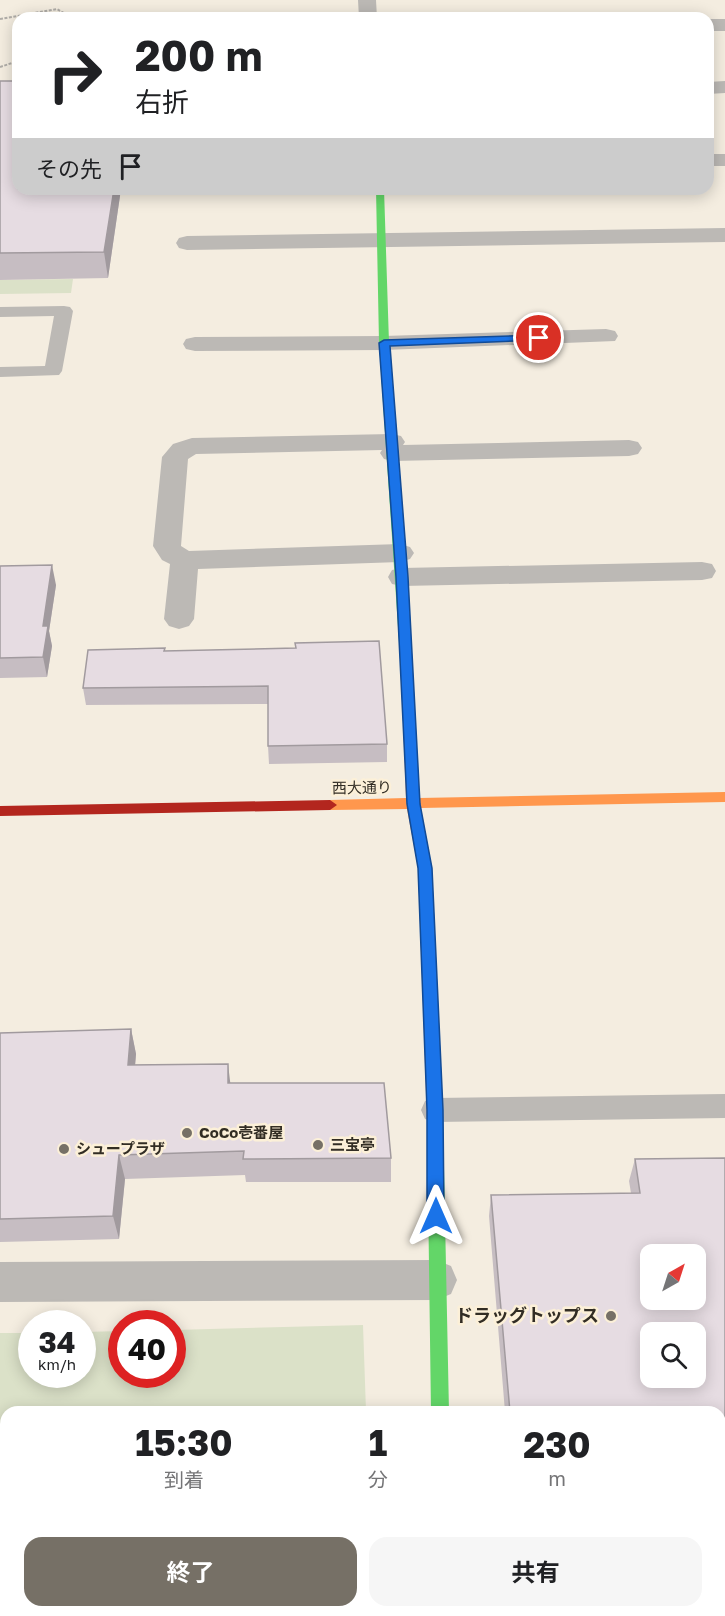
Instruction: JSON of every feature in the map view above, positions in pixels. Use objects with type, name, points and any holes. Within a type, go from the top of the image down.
[{"type":"street","points":[[380,195],[384,343],[401,565],[413,804],[425,868],[435,1110],[440,1406]]},
{"type":"street","points":[[187,243],[725,235]]},
{"type":"street","points":[[195,344],[384,343],[606,336]]},
{"type":"street","points":[[629,448],[192,446],[182,450],[175,457],[167,546],[172,555],[185,560],[702,571]]},
{"type":"street","points":[[179,619],[185,560]]},
{"type":"street","name":"西大通り","points":[[0,811],[725,797]]},
{"type":"street","points":[[0,1282],[436,1280]]},
{"type":"lane","points":[[0,312],[64,311],[53,371],[0,372]]},
{"type":"lane","points":[[435,1110],[725,1106]]},
{"type":"path","points":[[41,12],[57,9],[62,12]]},
{"type":"green space","points":[[73,279],[71,293],[0,294],[0,280]]},
{"type":"green space","points":[[363,1325],[366,1406],[0,1406],[0,1333],[18,1333],[18,1388],[96,1388],[96,1332],[108,1331],[108,1388],[186,1388],[186,1330]]},
{"type":"building","points":[[0,81],[12,81],[12,195],[113,195],[104,252],[0,253]]},
{"type":"building","points":[[52,565],[43,626],[48,626],[43,657],[0,658],[0,566]]},
{"type":"building","points":[[379,641],[387,744],[268,746],[268,686],[83,688],[88,650],[296,648],[295,643]]},
{"type":"building","points":[[131,1029],[128,1065],[228,1064],[228,1083],[384,1083],[391,1158],[243,1159],[244,1151],[119,1155],[113,1216],[0,1219],[0,1033]]},
{"type":"building","name":"ドラッグトップス","points":[[725,1158],[725,1406],[509,1406],[491,1195],[640,1193],[635,1159]]},
{"type":"traffic: fast","points":[[380,195],[384,343],[407,672]]},
{"type":"traffic: fast","points":[[435,1120],[440,1406]]},
{"type":"traffic: slow","points":[[407,672],[413,804],[425,868],[435,1120]]},
{"type":"traffic: slow","points":[[330,805],[725,797]]},
{"type":"traffic: jam","points":[[0,811],[330,805]]},
{"type":"place","name":"CoCo壱番屋","points":[[187,1133]]},
{"type":"place","name":"三宝亭","points":[[318,1145]]},
{"type":"place","name":"シュープラザ","points":[[64,1149]]},
{"type":"place","name":"ドラッグトップス","points":[[611,1316]]},
{"type":"route","points":[[436,1216],[435,1110],[425,868],[413,804],[402,577],[384,343],[539,338]]}]
